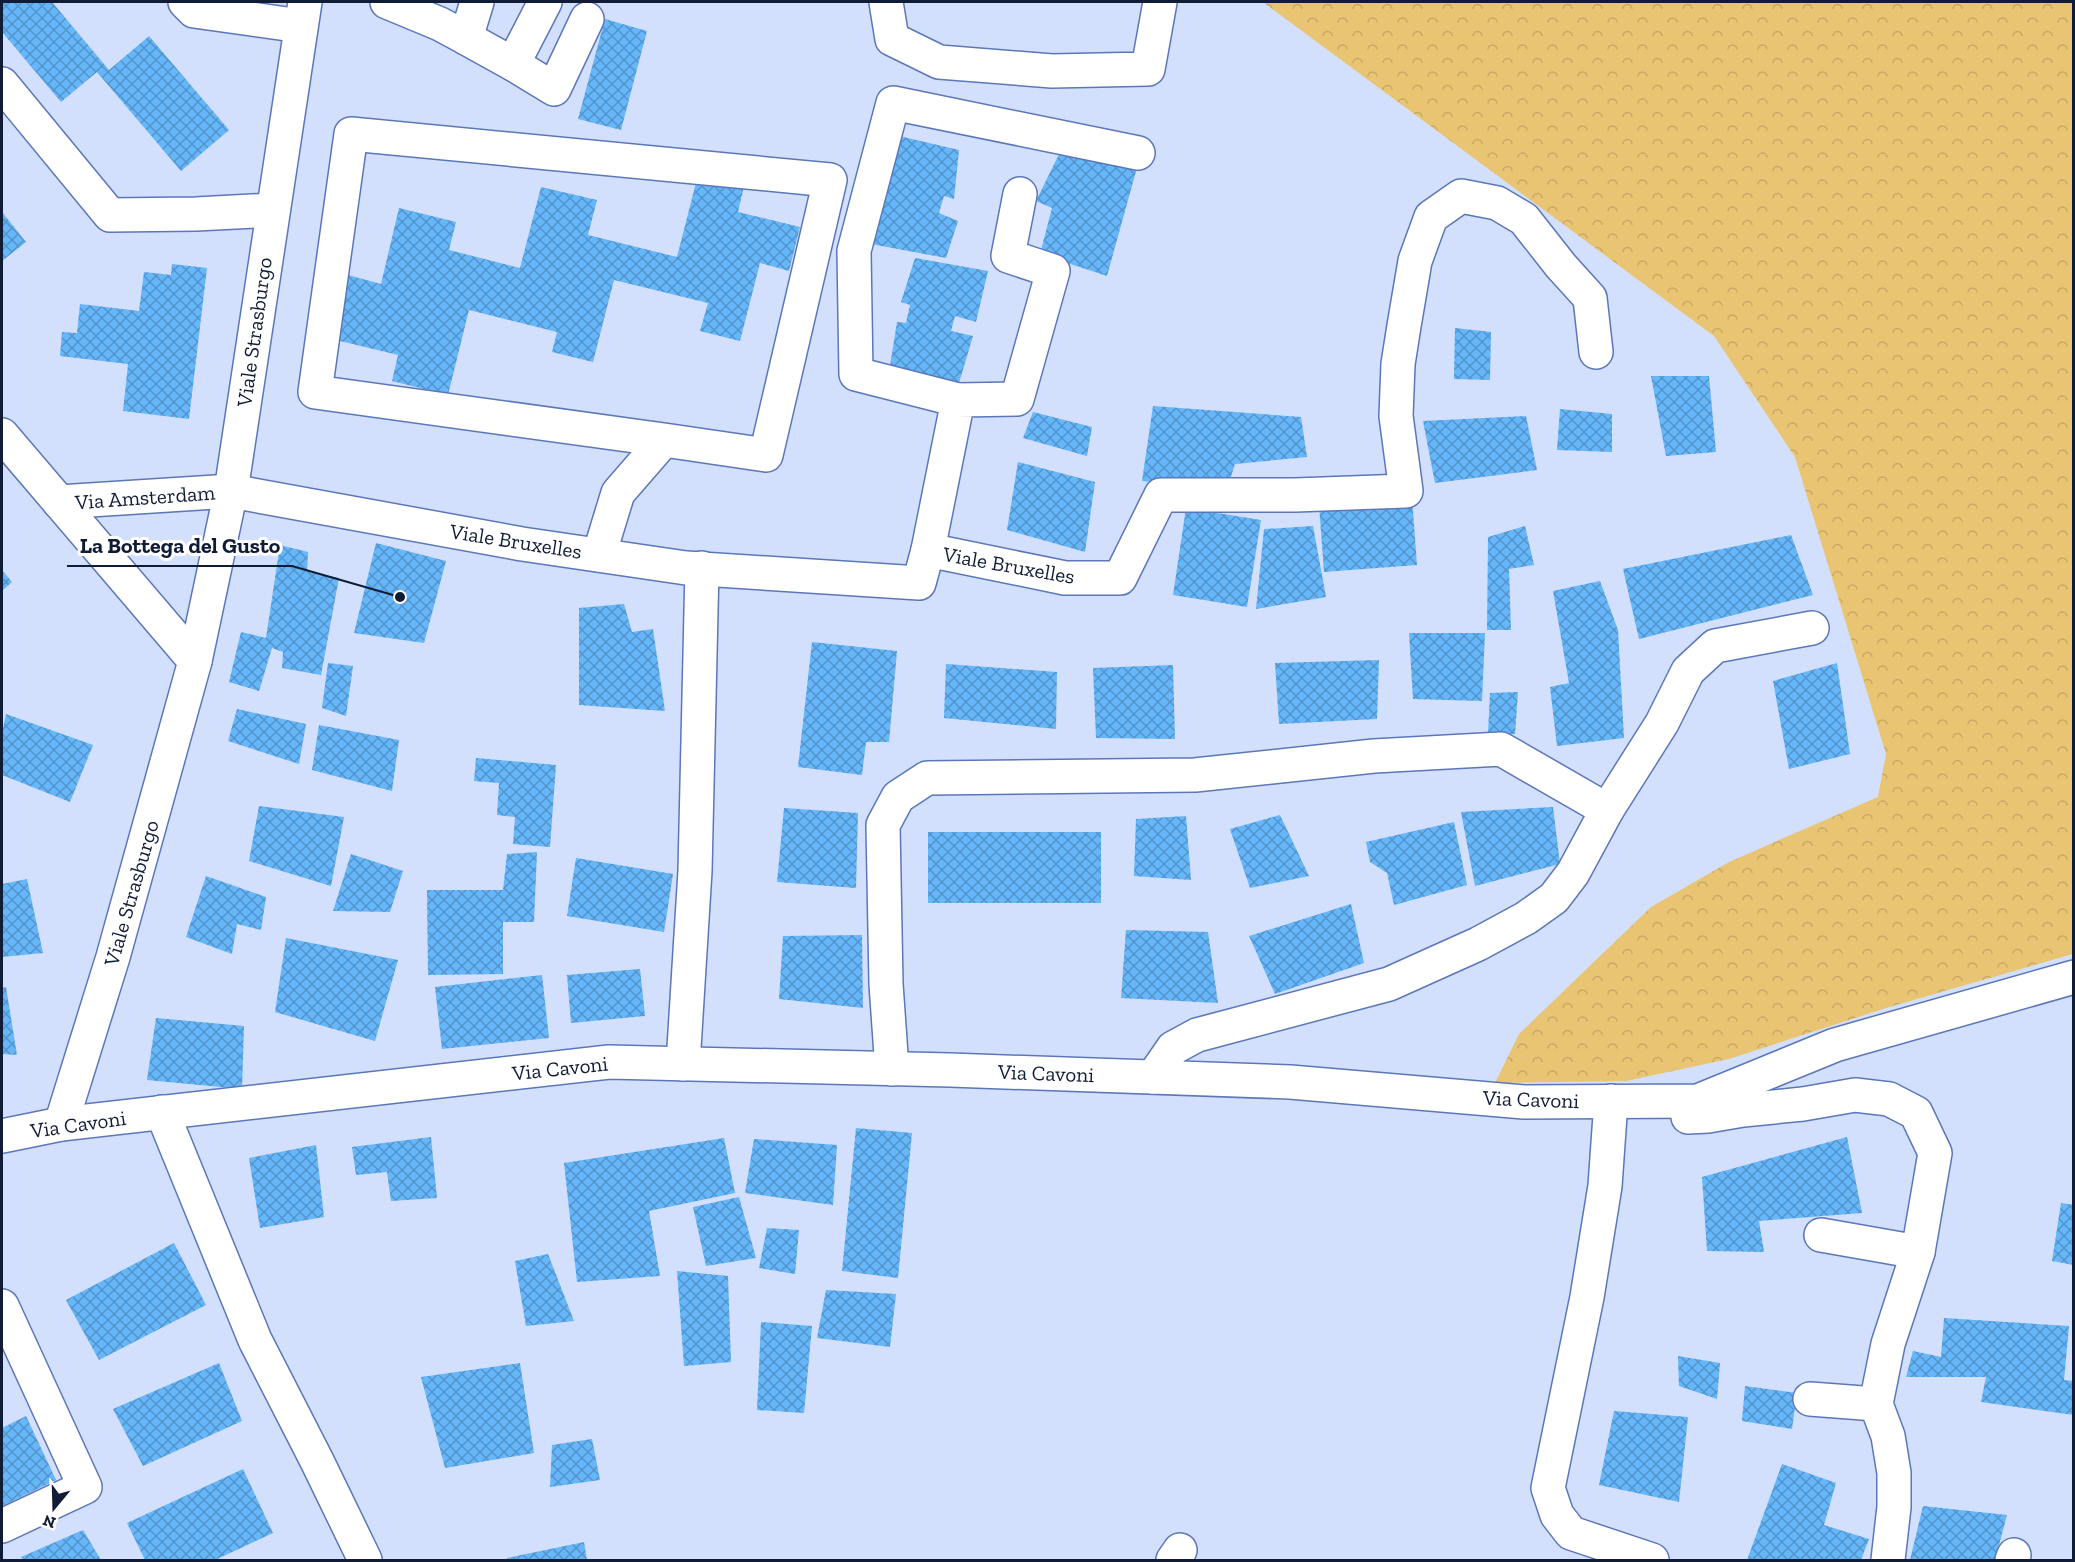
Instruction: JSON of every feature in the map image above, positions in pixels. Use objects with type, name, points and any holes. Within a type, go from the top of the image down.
[{"type":"street","points":[[185,2],[194,10],[303,14]]},
{"type":"street","points":[[387,2],[440,24],[554,89],[587,20]]},
{"type":"street","points":[[466,38],[477,2]]},
{"type":"street","points":[[513,64],[545,2]]},
{"type":"street","points":[[886,2],[892,39],[939,62],[1052,71],[1148,69],[1160,2]]},
{"type":"street","name":"Viale Strasburgo","points":[[61,1124],[113,957],[195,661],[231,491],[303,14]]},
{"type":"street","points":[[2,84],[110,215],[273,210]]},
{"type":"street","points":[[1020,194],[1008,256],[1053,271],[1017,399],[958,400],[856,374],[854,251],[893,103],[1138,153]]},
{"type":"street","points":[[351,134],[830,180],[766,455],[664,440],[315,392],[351,134]]},
{"type":"street","name":"Viale Bruxelles","points":[[231,491],[522,544],[686,568],[919,583],[928,550],[1065,578],[1120,578],[1161,495],[1295,495],[1406,491],[1396,416],[1398,374],[1415,261],[1431,217],[1461,196],[1497,203],[1524,219],[1590,298],[1596,352]]},
{"type":"street","points":[[928,550],[958,400]]},
{"type":"street","points":[[2,435],[195,661]]},
{"type":"street","points":[[598,555],[618,493],[664,440]]},
{"type":"street","name":"Via Amsterdam","points":[[59,502],[231,491]]},
{"type":"street","points":[[683,1064],[695,871],[702,568]]},
{"type":"street","points":[[1153,1077],[1173,1048],[1197,1035],[1389,984],[1479,944],[1526,918],[1554,898],[1573,873],[1607,810],[1662,723],[1688,671],[1715,646],[1812,628]]},
{"type":"street","points":[[892,1069],[886,984],[883,825],[898,797],[927,778],[1195,775],[1374,756],[1500,749],[1607,810]]},
{"type":"street","name":"Via Cavoni","points":[[2,1136],[61,1124],[609,1062],[1290,1082],[1524,1102],[1698,1101],[1835,1045],[2073,977]]},
{"type":"street","points":[[1652,1560],[1571,1533],[1557,1515],[1548,1488],[1587,1297],[1621,1101],[1666,1118],[1708,1116],[1855,1095],[1889,1098],[1916,1113],[1935,1153],[1918,1252],[1888,1344],[1876,1404],[1888,1436],[1894,1473],[1894,1507],[1888,1560]]},
{"type":"street","points":[[162,1112],[255,1340],[317,1461],[364,1560]]},
{"type":"street","points":[[1821,1234],[1918,1252]]},
{"type":"street","points":[[2,1306],[85,1487],[2,1526]]},
{"type":"street","points":[[1810,1399],[1876,1404]]},
{"type":"green space","points":[[1263,2],[2073,2],[2073,954],[1886,1008],[1729,1059],[1626,1081],[1495,1083],[1519,1034],[1651,907],[1729,862],[1878,797],[1886,754],[1795,457],[1714,336]]},
{"type":"building","points":[[2,2],[52,2],[109,70],[149,36],[229,130],[181,171],[97,72],[61,102],[2,32]]},
{"type":"building","points":[[605,19],[647,31],[621,130],[578,119]]},
{"type":"building","points":[[899,136],[959,150],[954,199],[944,196],[939,213],[958,221],[946,258],[871,244]]},
{"type":"building","points":[[1062,148],[1138,164],[1107,276],[1040,254],[1052,208],[1036,201]]},
{"type":"building","points":[[699,171],[745,182],[738,212],[800,227],[789,271],[760,263],[740,341],[700,331],[708,303],[614,280],[593,362],[552,352],[557,332],[469,310],[448,395],[392,381],[398,355],[332,339],[348,275],[381,284],[399,208],[456,222],[449,250],[520,268],[541,187],[597,200],[588,235],[677,257]]},
{"type":"building","points":[[2,212],[26,242],[2,261]]},
{"type":"building","points":[[915,258],[988,271],[976,322],[955,316],[951,331],[973,336],[959,383],[890,366],[897,322],[906,323],[910,305],[901,302]]},
{"type":"building","points":[[172,264],[207,268],[189,419],[123,411],[128,364],[60,356],[62,332],[77,333],[80,304],[139,311],[144,272],[171,275]]},
{"type":"building","points":[[1455,328],[1491,332],[1490,380],[1454,379]]},
{"type":"building","points":[[1651,376],[1709,376],[1716,452],[1666,456]]},
{"type":"building","points":[[1153,406],[1301,417],[1307,457],[1235,464],[1227,489],[1142,481]]},
{"type":"building","points":[[1560,409],[1612,414],[1612,452],[1557,450]]},
{"type":"building","points":[[1033,412],[1092,427],[1087,456],[1023,438]]},
{"type":"building","points":[[1526,416],[1537,470],[1435,483],[1423,421]]},
{"type":"building","points":[[1018,462],[1095,482],[1085,552],[1007,530]]},
{"type":"building","points":[[1412,498],[1417,565],[1324,572],[1319,505]]},
{"type":"building","points":[[1186,508],[1261,520],[1247,607],[1173,595]]},
{"type":"building","points":[[1313,526],[1326,597],[1256,609],[1264,529]]},
{"type":"building","points":[[1525,526],[1534,565],[1509,569],[1511,630],[1487,630],[1488,537]]},
{"type":"building","points":[[1791,535],[1813,595],[1639,639],[1623,569]]},
{"type":"building","points":[[376,543],[446,561],[424,643],[354,633]]},
{"type":"building","points":[[280,545],[308,552],[307,571],[339,578],[321,675],[282,668],[283,652],[272,648],[259,691],[229,682],[241,632],[266,638]]},
{"type":"building","points":[[2,570],[12,582],[2,591]]},
{"type":"building","points":[[1600,581],[1618,630],[1624,738],[1557,746],[1550,687],[1569,683],[1553,591]]},
{"type":"building","points":[[624,604],[632,632],[653,629],[665,711],[579,705],[579,608]]},
{"type":"building","points":[[1409,633],[1485,633],[1482,701],[1413,699]]},
{"type":"building","points":[[812,642],[897,651],[889,742],[866,742],[862,775],[798,767]]},
{"type":"building","points":[[1379,660],[1377,719],[1279,724],[1275,663]]},
{"type":"building","points":[[328,663],[353,666],[346,716],[322,708]]},
{"type":"building","points":[[1837,663],[1850,754],[1789,769],[1773,681]]},
{"type":"building","points":[[946,664],[1057,672],[1056,729],[944,718]]},
{"type":"building","points":[[1173,665],[1175,739],[1096,738],[1093,668]]},
{"type":"building","points":[[1518,692],[1515,734],[1488,734],[1490,693]]},
{"type":"building","points":[[237,709],[306,724],[299,764],[228,741]]},
{"type":"building","points":[[6,714],[93,745],[70,802],[2,775],[2,733]]},
{"type":"building","points":[[319,725],[399,740],[392,791],[312,770]]},
{"type":"building","points":[[476,758],[556,765],[550,847],[513,844],[515,817],[497,815],[499,783],[474,781]]},
{"type":"building","points":[[259,806],[344,817],[331,886],[249,861]]},
{"type":"building","points":[[1553,807],[1560,864],[1475,886],[1461,812]]},
{"type":"building","points":[[784,808],[858,813],[856,888],[777,882]]},
{"type":"building","points":[[1280,815],[1309,876],[1250,888],[1230,829]]},
{"type":"building","points":[[1186,816],[1191,880],[1134,876],[1136,819]]},
{"type":"building","points":[[1454,822],[1467,885],[1394,905],[1387,873],[1370,862],[1366,842]]},
{"type":"building","points":[[928,832],[1101,832],[1101,903],[928,903]]},
{"type":"building","points":[[537,852],[534,922],[503,922],[503,974],[428,975],[427,890],[503,890],[507,854]]},
{"type":"building","points":[[351,854],[403,871],[390,912],[333,911]]},
{"type":"building","points":[[576,858],[673,874],[664,932],[567,916]]},
{"type":"building","points":[[206,876],[266,897],[261,930],[237,924],[232,954],[186,937]]},
{"type":"building","points":[[27,879],[43,953],[2,957],[2,884]]},
{"type":"building","points":[[1351,904],[1364,963],[1275,994],[1249,936]]},
{"type":"building","points":[[1126,930],[1208,932],[1218,1003],[1121,998]]},
{"type":"building","points":[[862,935],[863,1008],[779,999],[783,936]]},
{"type":"building","points":[[286,938],[398,960],[375,1041],[275,1012]]},
{"type":"building","points":[[640,969],[645,1016],[571,1023],[567,975]]},
{"type":"building","points":[[542,975],[549,1038],[442,1049],[435,987]]},
{"type":"building","points":[[6,987],[17,1055],[2,1054],[2,988]]},
{"type":"building","points":[[156,1018],[244,1026],[242,1089],[147,1080]]},
{"type":"building","points":[[856,1128],[912,1133],[898,1278],[842,1271]]},
{"type":"building","points":[[431,1137],[437,1198],[391,1201],[387,1172],[356,1175],[352,1147]]},
{"type":"building","points":[[1847,1137],[1862,1213],[1759,1221],[1764,1252],[1707,1251],[1702,1177]]},
{"type":"building","points":[[724,1138],[735,1193],[649,1211],[660,1276],[577,1282],[564,1163]]},
{"type":"building","points":[[754,1139],[837,1145],[833,1205],[745,1193]]},
{"type":"building","points":[[316,1145],[324,1217],[260,1228],[249,1158]]},
{"type":"building","points":[[739,1197],[756,1258],[706,1266],[693,1207]]},
{"type":"building","points":[[2061,1203],[2074,1205],[2074,1265],[2052,1261]]},
{"type":"building","points":[[767,1228],[799,1230],[795,1274],[759,1268]]},
{"type":"building","points":[[174,1243],[206,1305],[99,1360],[66,1300]]},
{"type":"building","points":[[548,1254],[574,1321],[526,1326],[515,1261]]},
{"type":"building","points":[[677,1271],[728,1276],[731,1362],[684,1366]]},
{"type":"building","points":[[826,1290],[896,1294],[890,1347],[817,1338]]},
{"type":"building","points":[[1944,1318],[2069,1326],[2064,1380],[2074,1381],[2074,1415],[1981,1402],[1986,1377],[1906,1377],[1913,1351],[1941,1357]]},
{"type":"building","points":[[761,1322],[812,1326],[804,1413],[757,1410]]},
{"type":"building","points":[[1678,1356],[1720,1363],[1717,1399],[1679,1386]]},
{"type":"building","points":[[219,1363],[242,1421],[143,1466],[113,1409]]},
{"type":"building","points":[[520,1363],[534,1453],[445,1468],[421,1377]]},
{"type":"building","points":[[1745,1386],[1797,1393],[1792,1429],[1742,1421]]},
{"type":"building","points":[[1614,1411],[1688,1417],[1679,1502],[1599,1485]]},
{"type":"building","points":[[26,1416],[56,1480],[2,1506],[2,1428]]},
{"type":"building","points":[[592,1439],[600,1480],[550,1487],[552,1445]]},
{"type":"building","points":[[1782,1464],[1836,1483],[1824,1525],[1869,1539],[1861,1560],[1747,1560]]},
{"type":"building","points":[[243,1469],[273,1533],[215,1560],[145,1560],[127,1523]]},
{"type":"building","points":[[1923,1506],[2007,1515],[1995,1560],[1910,1560]]},
{"type":"building","points":[[83,1530],[101,1560],[24,1560],[21,1557]]},
{"type":"building","points":[[584,1542],[587,1560],[507,1560],[507,1558]]},
{"type":"place","name":"La Bottega del Gusto","points":[[400,597]]}]
